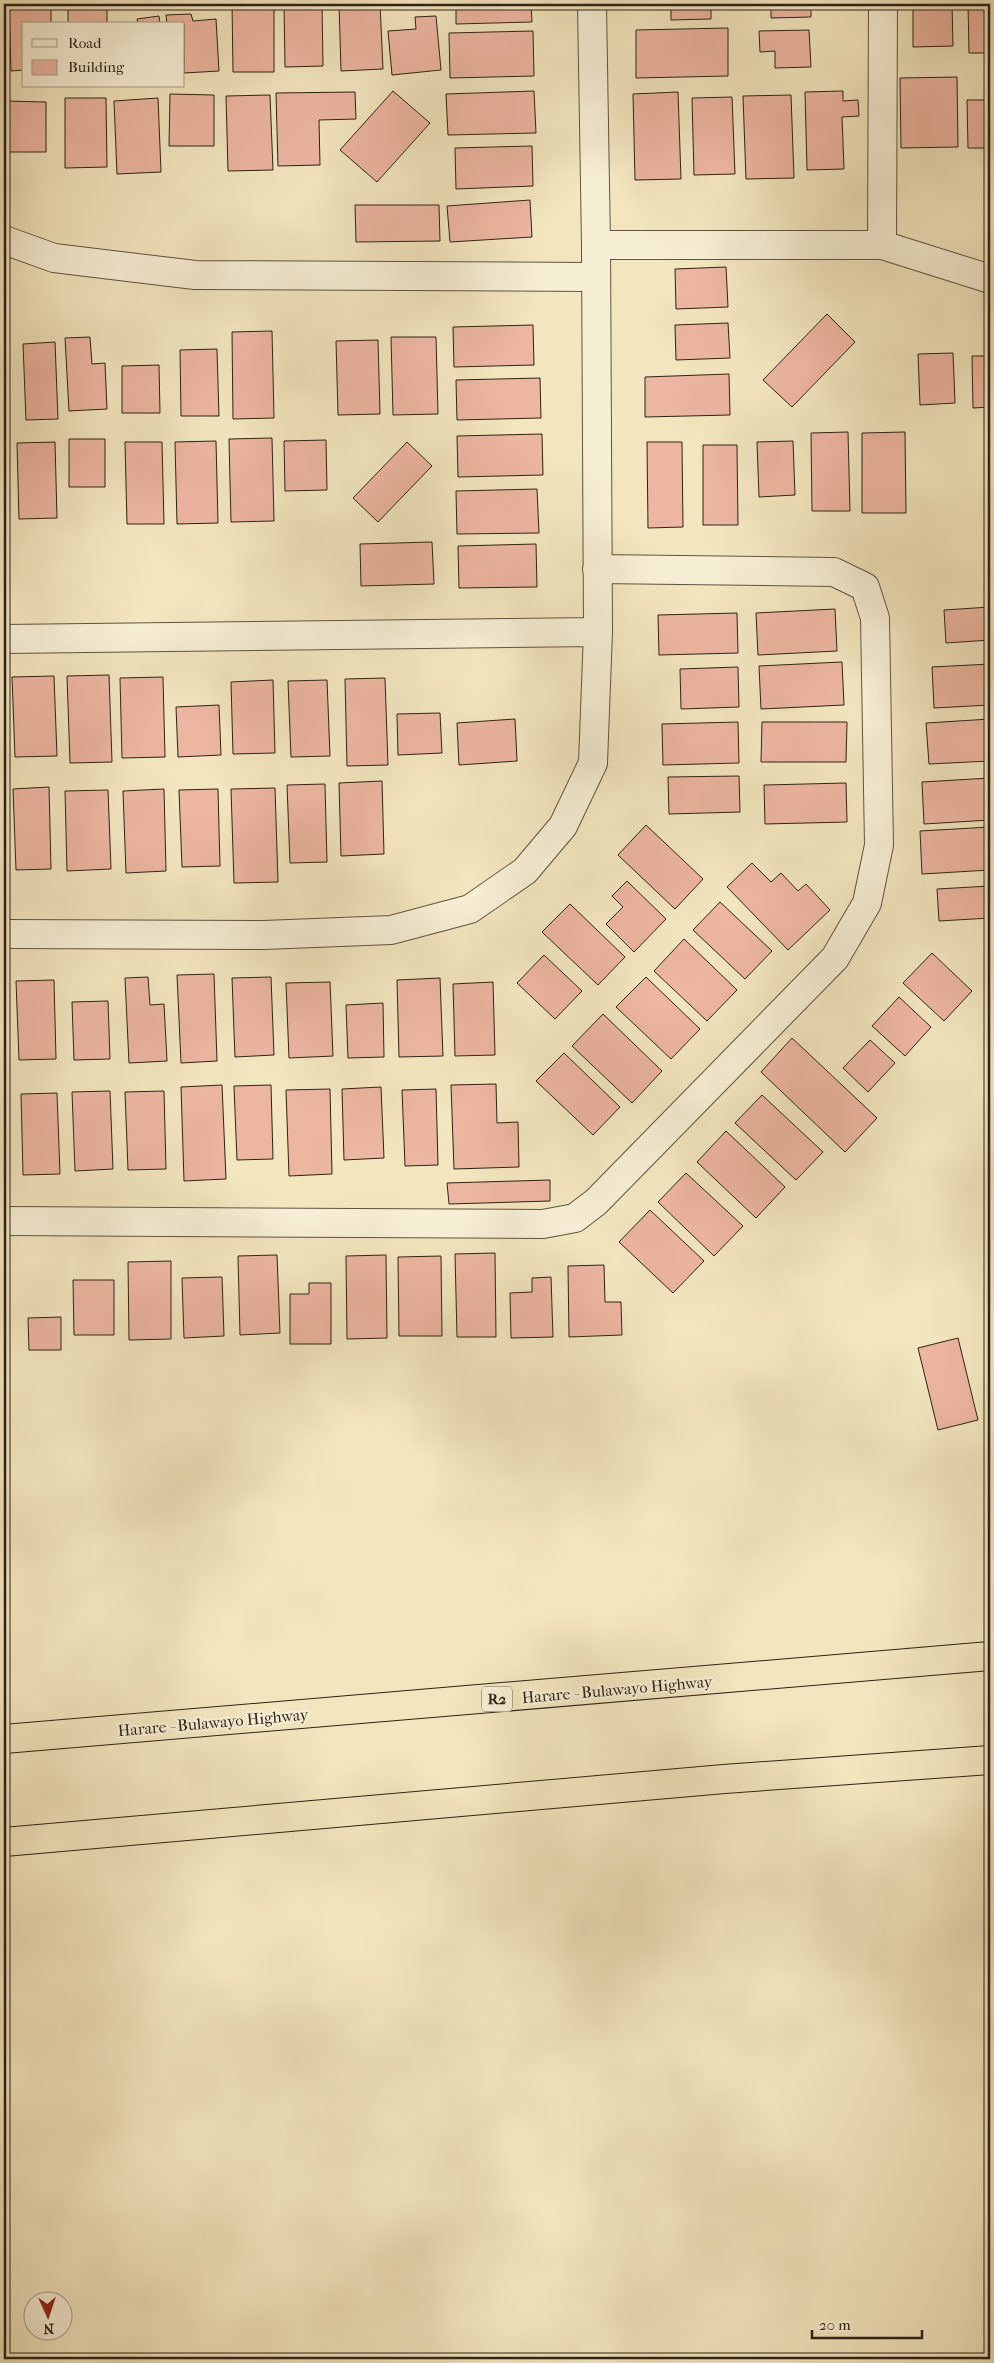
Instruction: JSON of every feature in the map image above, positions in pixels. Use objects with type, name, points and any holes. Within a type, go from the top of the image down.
[{"type":"highway","name":"Harare - Bulawayo Highway","points":[[4,1740],[990,1656]]},
{"type":"highway","points":[[4,1842],[724,1779],[990,1760]]},
{"type":"street","points":[[4,934],[264,935],[390,930],[470,909],[525,871],[563,826],[593,763],[598,632],[596,245],[592,4]]},
{"type":"street","points":[[882,245],[883,4]]},
{"type":"street","points":[[4,240],[54,258],[195,274],[595,277]]},
{"type":"street","points":[[596,245],[882,245],[990,279]]},
{"type":"street","points":[[4,1221],[543,1224],[575,1218],[603,1196],[834,958],[866,903],[879,845],[875,618],[865,587],[834,572],[597,569]]},
{"type":"street","points":[[4,639],[598,632]]},
{"type":"building","points":[[9,4],[51,4],[51,22],[22,22],[22,70],[11,71]]},
{"type":"building","points":[[68,4],[107,4],[107,22],[68,22]]},
{"type":"building","points":[[232,4],[274,4],[274,72],[233,72]]},
{"type":"building","points":[[284,4],[322,4],[323,66],[285,67]]},
{"type":"building","points":[[339,4],[380,4],[383,69],[341,71]]},
{"type":"building","points":[[456,4],[531,4],[532,22],[456,24]]},
{"type":"building","points":[[671,4],[711,4],[711,19],[671,20]]},
{"type":"building","points":[[771,4],[811,4],[811,17],[771,18]]},
{"type":"building","points":[[913,4],[952,4],[953,46],[913,47]]},
{"type":"building","points":[[968,4],[990,4],[990,53],[969,53]]},
{"type":"building","points":[[191,14],[193,21],[216,19],[219,71],[185,73],[185,22],[167,22],[166,15]]},
{"type":"building","points":[[159,16],[160,22],[138,22],[137,19]]},
{"type":"building","points":[[436,16],[441,70],[392,75],[388,31],[416,29],[415,17]]},
{"type":"building","points":[[728,28],[728,76],[636,78],[636,30]]},
{"type":"building","points":[[809,30],[811,67],[775,68],[775,51],[760,52],[759,31]]},
{"type":"building","points":[[533,31],[534,76],[450,78],[449,33]]},
{"type":"building","points":[[957,77],[958,147],[901,148],[900,78]]},
{"type":"building","points":[[393,91],[430,123],[377,182],[340,150]]},
{"type":"building","points":[[534,91],[536,133],[448,135],[446,94]]},
{"type":"building","points":[[843,91],[843,101],[858,100],[859,116],[842,117],[844,169],[807,170],[805,92]]},
{"type":"building","points":[[355,92],[356,119],[319,120],[320,165],[278,166],[276,93]]},
{"type":"building","points":[[678,92],[681,179],[635,180],[633,94]]},
{"type":"building","points":[[170,94],[214,95],[214,146],[169,146]]},
{"type":"building","points":[[270,95],[273,170],[228,171],[226,96]]},
{"type":"building","points":[[791,95],[794,178],[746,179],[743,96]]},
{"type":"building","points":[[732,97],[735,174],[694,175],[692,98]]},
{"type":"building","points":[[65,98],[106,98],[107,167],[65,168]]},
{"type":"building","points":[[158,98],[161,172],[117,174],[114,101]]},
{"type":"building","points":[[967,100],[990,100],[990,148],[968,148]]},
{"type":"building","points":[[4,101],[46,102],[46,152],[4,152]]},
{"type":"building","points":[[532,146],[533,186],[456,189],[455,148]]},
{"type":"building","points":[[530,200],[532,237],[450,242],[447,206]]},
{"type":"building","points":[[355,205],[439,205],[440,241],[356,242]]},
{"type":"building","points":[[726,267],[728,307],[676,309],[675,269]]},
{"type":"building","points":[[827,314],[855,342],[792,407],[763,380]]},
{"type":"building","points":[[728,323],[730,358],[676,360],[675,325]]},
{"type":"building","points":[[533,325],[534,365],[454,367],[453,327]]},
{"type":"building","points":[[272,331],[274,418],[233,419],[232,332]]},
{"type":"building","points":[[90,337],[92,364],[105,363],[107,409],[69,411],[65,338]]},
{"type":"building","points":[[391,337],[436,337],[438,414],[393,415]]},
{"type":"building","points":[[378,340],[380,414],[338,415],[336,341]]},
{"type":"building","points":[[55,342],[58,419],[26,420],[23,344]]},
{"type":"building","points":[[217,349],[219,416],[181,416],[180,350]]},
{"type":"building","points":[[953,353],[955,403],[920,405],[918,354]]},
{"type":"building","points":[[972,356],[990,356],[990,407],[973,408]]},
{"type":"building","points":[[159,365],[160,413],[122,413],[122,366]]},
{"type":"building","points":[[729,374],[730,415],[645,417],[645,377]]},
{"type":"building","points":[[540,378],[541,418],[457,420],[456,380]]},
{"type":"building","points":[[848,432],[850,511],[812,511],[811,433]]},
{"type":"building","points":[[905,432],[906,513],[862,513],[862,433]]},
{"type":"building","points":[[542,434],[543,475],[458,477],[457,436]]},
{"type":"building","points":[[272,438],[274,521],[231,522],[229,439]]},
{"type":"building","points":[[69,439],[105,439],[105,487],[69,487]]},
{"type":"building","points":[[326,440],[327,490],[285,491],[284,441]]},
{"type":"building","points":[[216,441],[218,523],[177,524],[175,442]]},
{"type":"building","points":[[793,441],[795,495],[759,497],[757,442]]},
{"type":"building","points":[[55,442],[57,518],[19,519],[17,443]]},
{"type":"building","points":[[125,442],[162,442],[164,524],[127,524]]},
{"type":"building","points":[[407,442],[432,466],[378,522],[353,498]]},
{"type":"building","points":[[647,442],[682,442],[683,527],[648,528]]},
{"type":"building","points":[[703,445],[737,445],[738,525],[703,525]]},
{"type":"building","points":[[537,489],[539,533],[457,534],[456,491]]},
{"type":"building","points":[[432,542],[434,584],[361,586],[360,544]]},
{"type":"building","points":[[536,544],[537,587],[459,588],[458,546]]},
{"type":"building","points":[[990,607],[990,640],[946,643],[944,610]]},
{"type":"building","points":[[835,609],[837,651],[758,655],[756,613]]},
{"type":"building","points":[[737,613],[738,653],[659,655],[658,615]]},
{"type":"building","points":[[842,662],[844,705],[761,709],[759,666]]},
{"type":"building","points":[[990,664],[990,705],[934,708],[932,667]]},
{"type":"building","points":[[738,667],[739,707],[681,709],[680,669]]},
{"type":"building","points":[[109,675],[112,762],[70,763],[67,676]]},
{"type":"building","points":[[54,676],[57,756],[15,757],[12,677]]},
{"type":"building","points":[[163,677],[165,757],[122,758],[120,678]]},
{"type":"building","points":[[385,678],[388,765],[347,766],[345,679]]},
{"type":"building","points":[[273,680],[275,753],[233,754],[231,682]]},
{"type":"building","points":[[327,680],[330,756],[291,757],[288,681]]},
{"type":"building","points":[[219,705],[221,755],[178,757],[176,707]]},
{"type":"building","points":[[440,713],[442,753],[398,755],[397,714]]},
{"type":"building","points":[[515,719],[517,761],[459,765],[457,723]]},
{"type":"building","points":[[990,719],[990,761],[929,764],[926,723]]},
{"type":"building","points":[[738,722],[739,763],[663,765],[662,724]]},
{"type":"building","points":[[762,722],[847,722],[846,762],[761,762]]},
{"type":"building","points":[[739,776],[740,812],[669,814],[668,777]]},
{"type":"building","points":[[990,778],[990,820],[924,824],[922,782]]},
{"type":"building","points":[[382,781],[384,854],[341,856],[339,783]]},
{"type":"building","points":[[846,783],[847,822],[765,824],[764,785]]},
{"type":"building","points":[[325,784],[327,862],[290,863],[287,785]]},
{"type":"building","points":[[49,787],[51,869],[16,870],[13,789]]},
{"type":"building","points":[[275,788],[278,882],[234,883],[231,789]]},
{"type":"building","points":[[164,789],[166,871],[126,873],[123,791]]},
{"type":"building","points":[[218,789],[220,866],[182,867],[179,790]]},
{"type":"building","points":[[108,790],[111,869],[67,871],[65,791]]},
{"type":"building","points":[[646,825],[703,879],[675,909],[618,855]]},
{"type":"building","points":[[990,827],[990,870],[922,874],[920,831]]},
{"type":"building","points":[[752,863],[771,882],[781,873],[798,891],[806,884],[830,910],[788,950],[727,887]]},
{"type":"building","points":[[627,881],[666,919],[634,952],[606,924],[623,907],[612,896]]},
{"type":"building","points":[[990,886],[990,918],[939,921],[937,889]]},
{"type":"building","points":[[720,902],[772,951],[745,979],[693,930]]},
{"type":"building","points":[[570,904],[625,957],[598,985],[542,932]]},
{"type":"building","points":[[684,939],[737,990],[707,1021],[654,971]]},
{"type":"building","points":[[932,953],[972,991],[944,1021],[903,983]]},
{"type":"building","points":[[544,955],[582,991],[555,1019],[517,983]]},
{"type":"building","points":[[214,974],[217,1061],[181,1063],[177,975]]},
{"type":"building","points":[[148,977],[150,1005],[164,1004],[167,1061],[129,1063],[125,978]]},
{"type":"building","points":[[271,977],[274,1055],[235,1057],[232,978]]},
{"type":"building","points":[[646,977],[700,1029],[671,1059],[616,1007]]},
{"type":"building","points":[[440,978],[443,1056],[399,1057],[397,980]]},
{"type":"building","points":[[54,980],[56,1059],[19,1060],[16,981]]},
{"type":"building","points":[[330,982],[333,1056],[289,1058],[286,983]]},
{"type":"building","points":[[493,982],[495,1055],[455,1056],[453,984]]},
{"type":"building","points":[[899,997],[931,1027],[905,1056],[872,1026]]},
{"type":"building","points":[[108,1001],[110,1059],[74,1060],[72,1002]]},
{"type":"building","points":[[383,1003],[384,1057],[348,1058],[346,1005]]},
{"type":"building","points":[[603,1014],[662,1071],[632,1103],[572,1046]]},
{"type":"building","points":[[792,1038],[877,1118],[845,1152],[761,1072]]},
{"type":"building","points":[[870,1040],[895,1063],[868,1092],[843,1068]]},
{"type":"building","points":[[564,1053],[620,1107],[593,1135],[536,1081]]},
{"type":"building","points":[[496,1084],[497,1123],[518,1122],[519,1167],[454,1169],[451,1085]]},
{"type":"building","points":[[222,1085],[226,1179],[184,1181],[181,1087]]},
{"type":"building","points":[[271,1085],[273,1159],[237,1160],[234,1086]]},
{"type":"building","points":[[381,1087],[384,1158],[344,1160],[342,1089]]},
{"type":"building","points":[[330,1089],[332,1174],[289,1176],[286,1090]]},
{"type":"building","points":[[436,1089],[438,1165],[405,1166],[402,1090]]},
{"type":"building","points":[[110,1091],[113,1169],[75,1171],[72,1092]]},
{"type":"building","points":[[164,1091],[166,1169],[128,1170],[125,1092]]},
{"type":"building","points":[[57,1093],[60,1174],[23,1175],[21,1094]]},
{"type":"building","points":[[762,1095],[823,1152],[796,1180],[735,1123]]},
{"type":"building","points":[[726,1131],[785,1187],[756,1218],[697,1162]]},
{"type":"building","points":[[686,1173],[743,1226],[714,1256],[658,1202]]},
{"type":"building","points":[[550,1180],[550,1201],[449,1204],[447,1183]]},
{"type":"building","points":[[650,1210],[704,1261],[673,1293],[619,1242]]},
{"type":"building","points":[[495,1253],[496,1337],[457,1337],[455,1254]]},
{"type":"building","points":[[277,1255],[280,1333],[240,1335],[238,1256]]},
{"type":"building","points":[[386,1255],[387,1338],[347,1339],[346,1256]]},
{"type":"building","points":[[441,1256],[442,1336],[399,1336],[398,1257]]},
{"type":"building","points":[[171,1261],[171,1339],[129,1340],[128,1262]]},
{"type":"building","points":[[604,1265],[605,1302],[621,1302],[622,1335],[569,1337],[568,1266]]},
{"type":"building","points":[[222,1277],[224,1336],[184,1338],[182,1278]]},
{"type":"building","points":[[551,1277],[553,1337],[511,1338],[510,1293],[532,1292],[532,1278]]},
{"type":"building","points":[[8,1279],[9,1341],[4,1341],[4,1280]]},
{"type":"building","points":[[73,1280],[114,1280],[114,1335],[74,1335]]},
{"type":"building","points":[[309,1283],[331,1283],[331,1344],[290,1344],[290,1294],[309,1294]]},
{"type":"building","points":[[61,1317],[61,1350],[29,1350],[28,1318]]},
{"type":"building","points":[[958,1338],[978,1420],[938,1430],[918,1348]]}]
